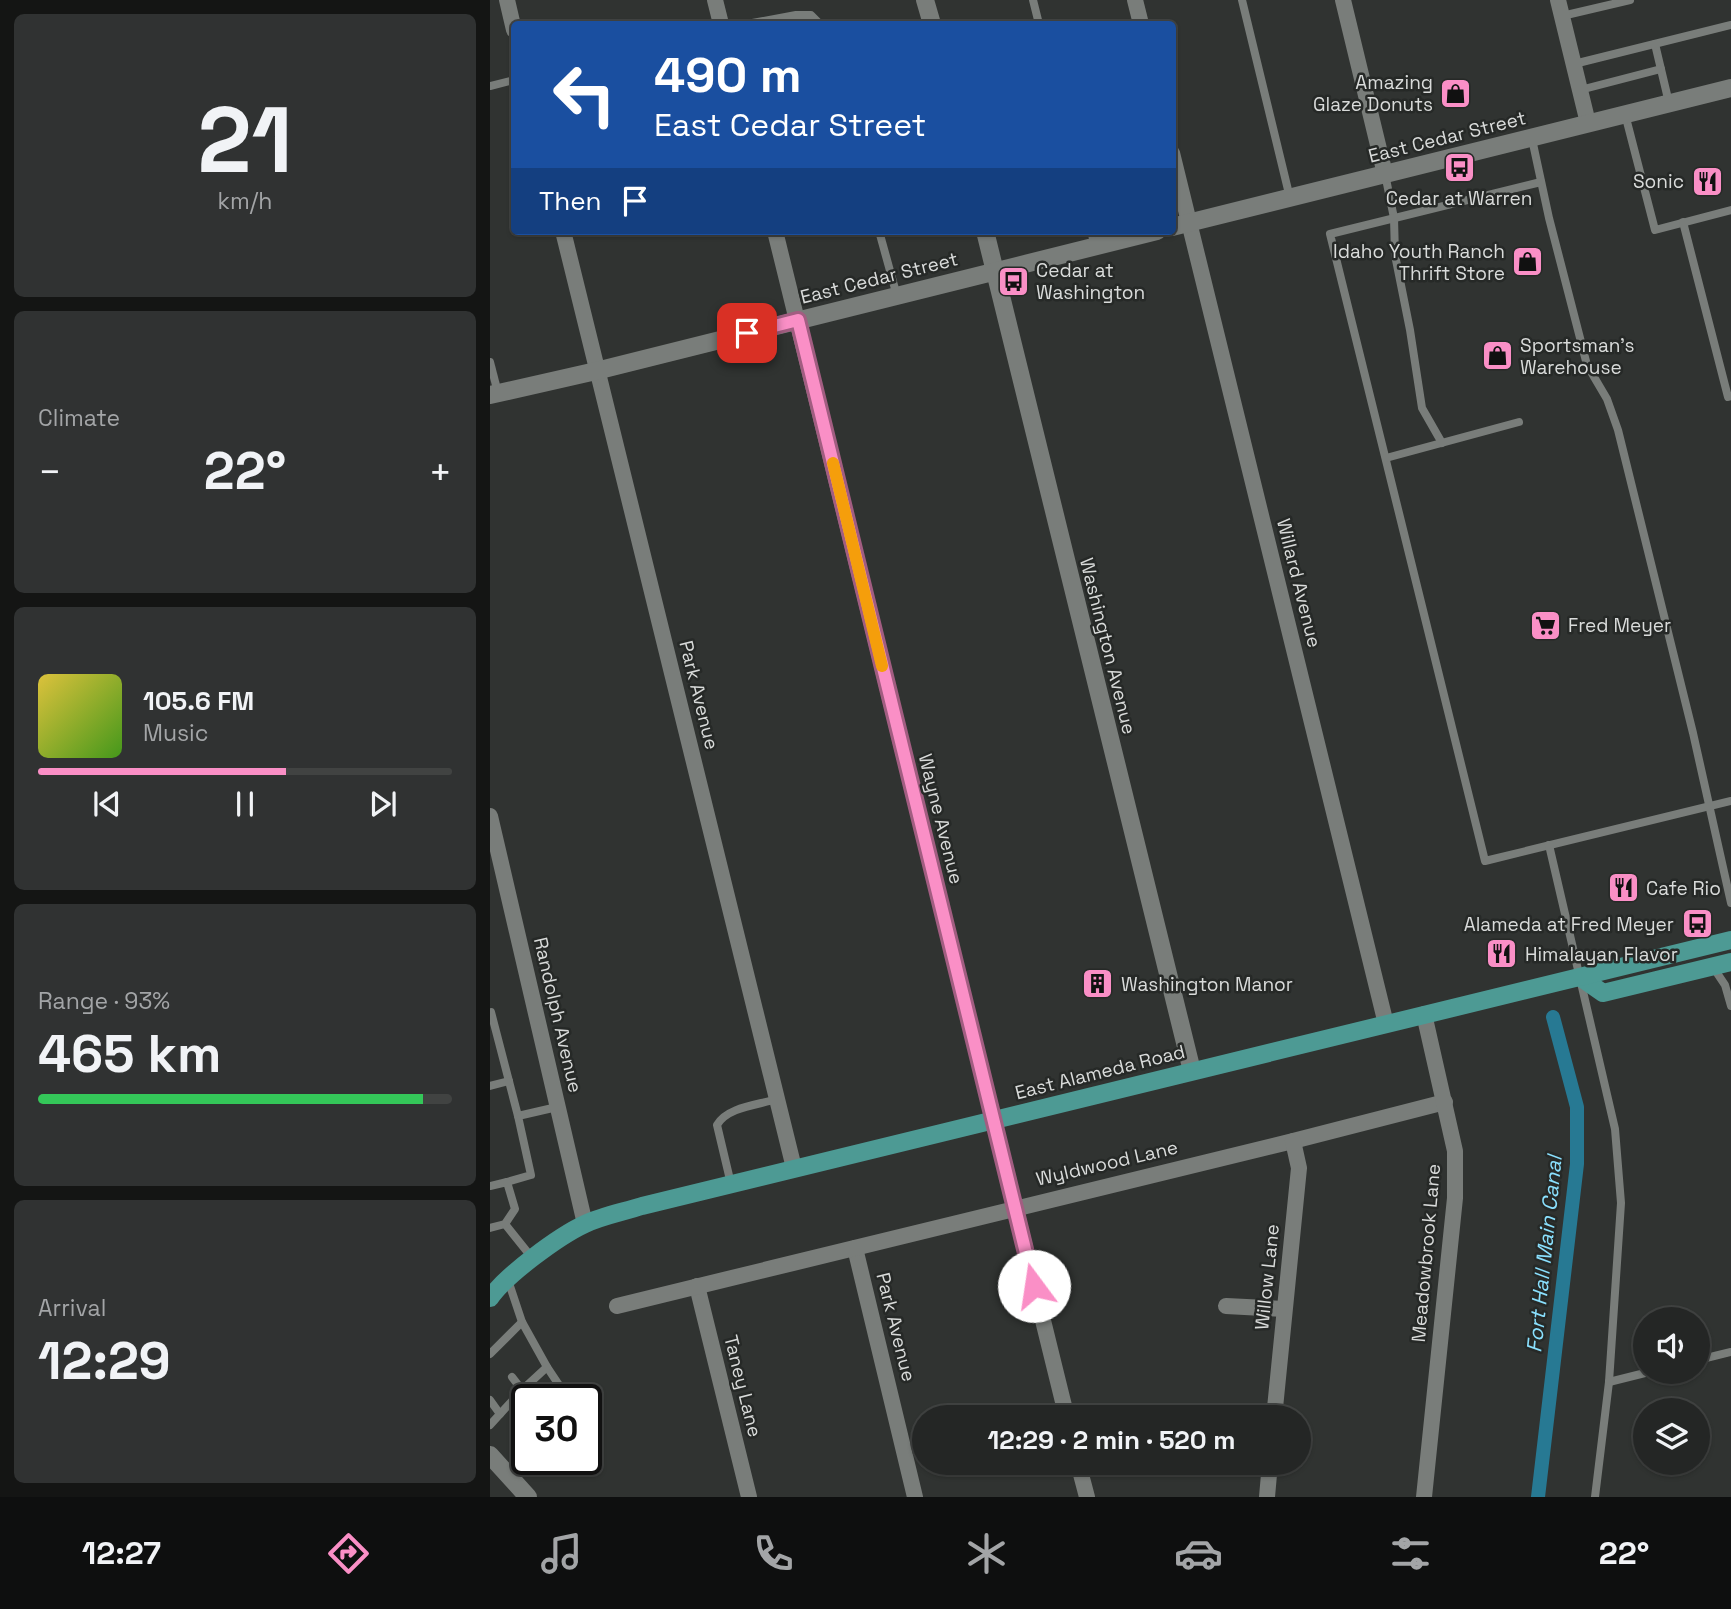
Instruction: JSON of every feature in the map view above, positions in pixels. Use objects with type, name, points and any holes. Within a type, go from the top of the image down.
[{"type":"main road","name":"East Alameda Road","points":[[491,1296],[533,1259],[585,1224],[642,1206],[1731,940]]},
{"type":"main road","points":[[1580,977],[1604,993],[1731,962]]},
{"type":"street","points":[[507,0],[512,21]]},
{"type":"street","points":[[715,0],[721,21]]},
{"type":"street","points":[[925,0],[931,21]]},
{"type":"street","points":[[1135,0],[1140,21]]},
{"type":"street","points":[[1343,0],[1385,174]]},
{"type":"street","points":[[1558,0],[1588,123]]},
{"type":"street","name":"East Cedar Street","points":[[1181,225],[1731,88]]},
{"type":"street","name":"Willard Avenue","points":[[1176,185],[1181,225],[1386,1024]]},
{"type":"street","name":"Park Avenue","points":[[564,235],[794,1168]]},
{"type":"street","name":"Wayne Avenue","points":[[776,235],[1064,1405]]},
{"type":"street","name":"Washington Avenue","points":[[986,235],[1192,1070]]},
{"type":"street","name":"East Cedar Street","points":[[494,394],[897,296],[995,270],[1093,239],[1125,235]]},
{"type":"street","name":"Randolph Avenue","points":[[490,816],[585,1224]]},
{"type":"street","name":"Meadowbrook Lane","points":[[1424,1014],[1455,1151],[1455,1198],[1424,1497]]},
{"type":"street","name":"Wyldwood Lane","points":[[617,1306],[1445,1102]]},
{"type":"street","name":"Willow Lane","points":[[1276,1405],[1299,1168],[1293,1141]]},
{"type":"street","name":"Park Avenue","points":[[855,1248],[915,1497]]},
{"type":"street","name":"Taney Lane","points":[[697,1286],[749,1497]]},
{"type":"street","points":[[1226,1307],[1284,1310]]},
{"type":"street","points":[[490,1454],[528,1497]]},
{"type":"street","points":[[1081,1475],[1087,1497]]},
{"type":"street","points":[[1267,1497],[1269,1475]]},
{"type":"lane","points":[[1033,0],[1038,21]]},
{"type":"lane","points":[[1242,0],[1290,198]]},
{"type":"lane","points":[[1562,16],[1630,0]]},
{"type":"lane","points":[[763,21],[811,15],[817,21]]},
{"type":"lane","points":[[1574,64],[1731,25]]},
{"type":"lane","points":[[1655,44],[1669,103]]},
{"type":"lane","points":[[1580,90],[1661,69]]},
{"type":"lane","points":[[490,86],[511,81]]},
{"type":"lane","points":[[1625,114],[1655,230],[1731,209]]},
{"type":"lane","points":[[1532,138],[1587,365],[1607,399],[1618,430],[1693,733],[1731,903]]},
{"type":"lane","points":[[1385,174],[1394,218],[1395,255],[1422,408],[1442,443]]},
{"type":"lane","points":[[1541,182],[1330,234],[1485,861],[1731,801]]},
{"type":"lane","points":[[1683,222],[1728,397],[1731,396]]},
{"type":"lane","points":[[880,235],[897,296]]},
{"type":"lane","points":[[490,362],[494,394]]},
{"type":"lane","points":[[1385,457],[1519,422]]},
{"type":"lane","points":[[1549,845],[1615,1129],[1621,1203],[1609,1382],[1595,1497]]},
{"type":"lane","points":[[1713,967],[1726,985],[1731,1006]]},
{"type":"lane","points":[[490,1186],[531,1175],[491,1012]]},
{"type":"lane","points":[[490,1086],[509,1082]]},
{"type":"lane","points":[[731,1184],[717,1125],[722,1116],[777,1099]]},
{"type":"lane","points":[[518,1116],[558,1107]]},
{"type":"lane","points":[[505,1224],[515,1209],[507,1182]]},
{"type":"lane","points":[[491,1224],[505,1224]]},
{"type":"lane","points":[[505,1224],[533,1259]]},
{"type":"lane","points":[[508,1280],[522,1322],[558,1384]]},
{"type":"lane","points":[[499,1358],[492,1352],[522,1322]]},
{"type":"lane","points":[[1710,1357],[1731,1352]]},
{"type":"lane","points":[[529,1384],[547,1367]]},
{"type":"lane","points":[[1609,1382],[1633,1376]]},
{"type":"lane","points":[[512,1377],[517,1384]]},
{"type":"lane","points":[[490,1400],[500,1414]]},
{"type":"lane","points":[[490,1425],[511,1402]]},
{"type":"waterway","name":"Fort Hall Main Canal","points":[[1538,1497],[1577,1164],[1577,1107],[1553,1017]]},
{"type":"slow traffic","points":[[833,463],[882,666]]},
{"type":"place","name":"Amazing Glaze Donuts","points":[[1456,93]]},
{"type":"place","name":"Cedar at Warren","points":[[1459,167]]},
{"type":"place","name":"Sonic","points":[[1707,181]]},
{"type":"place","name":"Idaho Youth Ranch Thrift Store","points":[[1528,262]]},
{"type":"place","name":"Cedar at Washington","points":[[1013,281]]},
{"type":"place","name":"Sportsman's Warehouse","points":[[1497,356]]},
{"type":"place","name":"Fred Meyer","points":[[1545,625]]},
{"type":"place","name":"Cafe Rio","points":[[1623,888]]},
{"type":"place","name":"Alameda at Fred Meyer","points":[[1697,924]]},
{"type":"place","name":"Himalayan Flavor","points":[[1502,954]]},
{"type":"place","name":"Washington Manor","points":[[1098,984]]},
{"type":"route","points":[[747,333],[798,320],[1034,1286]]}]
